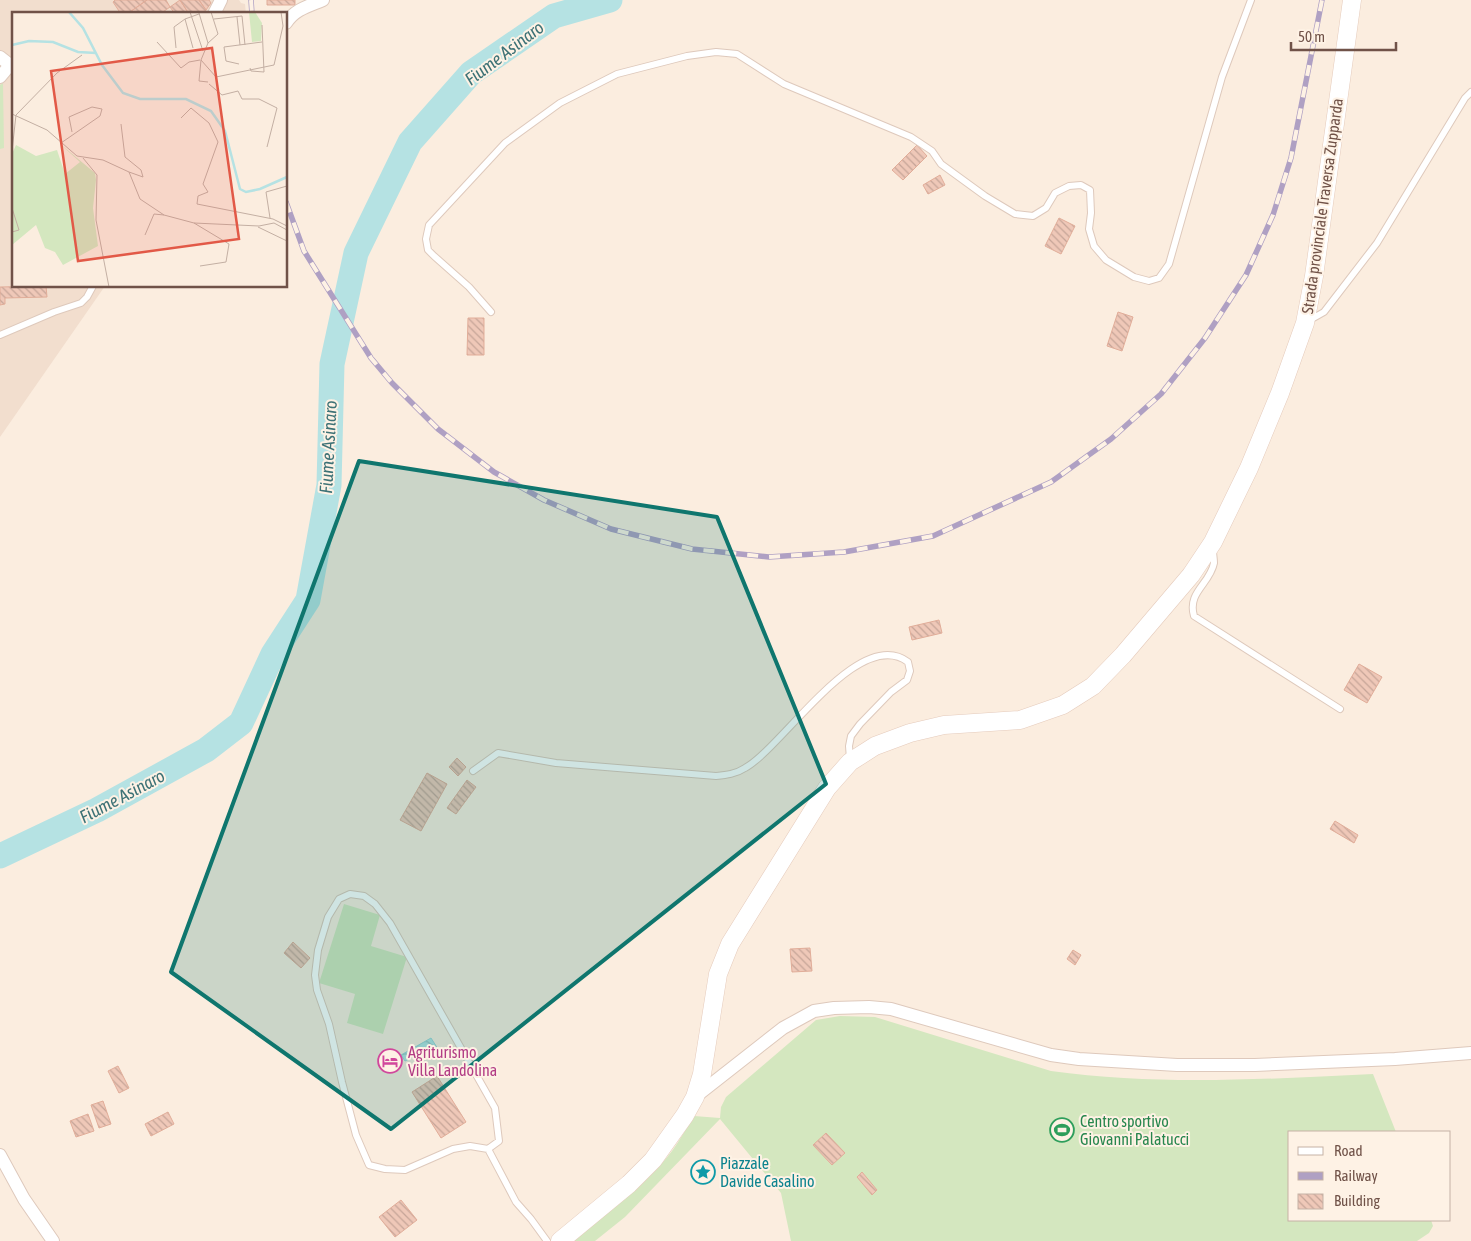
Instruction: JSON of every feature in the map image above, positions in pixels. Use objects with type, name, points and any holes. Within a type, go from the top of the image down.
[{"type":"main road","name":"Strada provinciale Traversa Zupparda","points":[[560,1241],[629,1184],[653,1160],[680,1122],[695,1097],[702,1074],[718,974],[730,944],[827,788],[850,762],[876,746],[910,732],[944,725],[1020,720],[1063,705],[1093,686],[1123,655],[1191,575],[1213,542],[1252,460],[1280,393],[1305,323],[1314,276],[1352,0]]},
{"type":"street","points":[[215,12],[220,0]]},
{"type":"street","points":[[288,20],[300,10],[323,0]]},
{"type":"street","points":[[0,77],[8,63]]},
{"type":"street","points":[[695,1097],[783,1028],[814,1011],[834,1008],[869,1007],[891,1009],[1050,1055],[1079,1059],[1177,1064],[1255,1065],[1395,1059],[1471,1053]]},
{"type":"street","points":[[0,1156],[24,1199],[53,1241]]},
{"type":"lane","points":[[491,312],[469,286],[428,250],[426,239],[429,225],[505,143],[560,103],[617,74],[687,56],[716,52],[737,54],[784,84],[911,137],[932,151],[942,164],[985,196],[1015,214],[1033,216],[1046,208],[1055,193],[1069,186],[1082,185],[1090,190],[1092,213],[1089,229],[1094,246],[1106,260],[1134,277],[1149,281],[1159,278],[1169,264],[1222,77],[1251,0]]},
{"type":"lane","points":[[1305,323],[1324,312],[1377,242],[1465,98],[1471,92]]},
{"type":"lane","points":[[0,335],[54,312],[81,303],[92,288]]},
{"type":"lane","points":[[1213,542],[1214,563],[1204,583],[1193,598],[1191,608],[1194,616],[1340,709]]},
{"type":"lane","points":[[473,771],[498,753],[556,763],[716,776],[732,774],[746,768],[770,748],[824,690],[848,670],[872,659],[890,655],[902,658],[908,662],[910,671],[906,680],[891,692],[856,730],[849,746],[850,762]]},
{"type":"lane","points":[[488,1149],[499,1141],[495,1108],[390,923],[375,904],[364,896],[350,894],[339,899],[328,917],[318,950],[315,975],[317,990],[329,1024],[356,1135],[369,1165],[405,1170],[463,1146],[477,1146],[488,1149],[516,1202],[548,1241]]},
{"type":"highlighted area","points":[[359,461],[717,517],[826,784],[391,1129],[171,972]]},
{"type":"shaded area","points":[[0,0],[239,0],[245,4],[246,12],[12,12],[12,288],[104,288],[0,437]]},
{"type":"green space","points":[[3,83],[4,148],[0,149],[0,85]]},
{"type":"green space","points":[[344,904],[380,915],[371,946],[407,957],[383,1034],[347,1023],[355,994],[319,983]]},
{"type":"green space","name":"Centro sportivo Giovanni Palatucci","points":[[840,1016],[875,1017],[1051,1071],[1091,1076],[1212,1080],[1373,1074],[1396,1131],[1288,1131],[1288,1221],[1431,1221],[1433,1226],[1429,1233],[1417,1241],[791,1241],[781,1193],[720,1119],[625,1217],[595,1241],[572,1241],[625,1199],[661,1164],[681,1138],[694,1116],[720,1118],[721,1107],[726,1097],[816,1020]]},
{"type":"water","points":[[431,1038],[438,1049],[418,1061],[415,1056],[405,1061],[401,1055]]},
{"type":"building","points":[[115,0],[147,0],[130,12],[120,12],[113,2]]},
{"type":"building","points":[[147,0],[166,0],[170,7],[163,12],[130,12]]},
{"type":"building","points":[[180,0],[199,0],[206,10],[204,12],[188,12]]},
{"type":"building","points":[[180,0],[188,12],[174,12],[170,7]]},
{"type":"building","points":[[199,0],[209,0],[211,3],[206,10]]},
{"type":"building","points":[[267,0],[295,0],[295,5],[267,5]]},
{"type":"building","points":[[917,145],[927,156],[903,180],[892,170]]},
{"type":"building","points":[[940,175],[945,185],[928,194],[923,185]]},
{"type":"building","points":[[1059,218],[1075,226],[1061,254],[1045,246]]},
{"type":"building","points":[[0,287],[46,288],[47,297],[5,298],[5,304],[0,305]]},
{"type":"building","points":[[1118,312],[1133,317],[1122,351],[1107,346]]},
{"type":"building","points":[[468,318],[484,318],[484,355],[467,355]]},
{"type":"building","points":[[939,620],[942,633],[912,640],[909,627]]},
{"type":"building","points":[[1359,664],[1382,677],[1367,703],[1344,690]]},
{"type":"building","points":[[457,758],[466,767],[458,776],[449,767]]},
{"type":"building","points":[[427,773],[447,784],[421,831],[400,820]]},
{"type":"building","points":[[467,780],[476,787],[456,814],[447,808]]},
{"type":"building","points":[[1335,821],[1358,835],[1354,843],[1330,829]]},
{"type":"building","points":[[293,942],[310,958],[301,968],[284,953]]},
{"type":"building","points":[[810,948],[812,971],[792,972],[790,949]]},
{"type":"building","points":[[1073,950],[1081,955],[1075,965],[1067,959]]},
{"type":"building","points":[[118,1066],[129,1088],[119,1093],[108,1071]]},
{"type":"building","points":[[437,1076],[466,1122],[441,1138],[412,1092]]},
{"type":"building","points":[[103,1101],[111,1124],[99,1128],[91,1105]]},
{"type":"building","points":[[168,1112],[174,1124],[151,1136],[145,1124]]},
{"type":"building","points":[[88,1114],[94,1131],[76,1137],[70,1121]]},
{"type":"building","points":[[826,1133],[845,1153],[832,1165],[813,1145]]},
{"type":"building","points":[[862,1172],[877,1190],[872,1195],[857,1177]]},
{"type":"building","points":[[401,1200],[417,1220],[395,1237],[379,1217]]},
{"type":"waterway","name":"Fiume Asinaro","points":[[0,856],[97,810],[206,750],[241,723],[273,654],[308,600],[329,485],[332,364],[356,253],[410,142],[471,73],[554,16],[610,0]]},
{"type":"railway","points":[[251,0],[252,12]]},
{"type":"railway","points":[[288,207],[304,251],[371,358],[392,383],[438,429],[494,472],[544,500],[611,529],[692,549],[769,557],[844,552],[933,536],[1051,482],[1111,439],[1161,394],[1205,338],[1246,275],[1273,215],[1291,158],[1322,0]]},
{"type":"place","name":"Agriturismo Villa Landolina","points":[[390,1061]]},
{"type":"place","name":"Centro sportivo Giovanni Palatucci","points":[[1062,1130]]},
{"type":"place","name":"Piazzale Davide Casalino","points":[[703,1172]]}]
